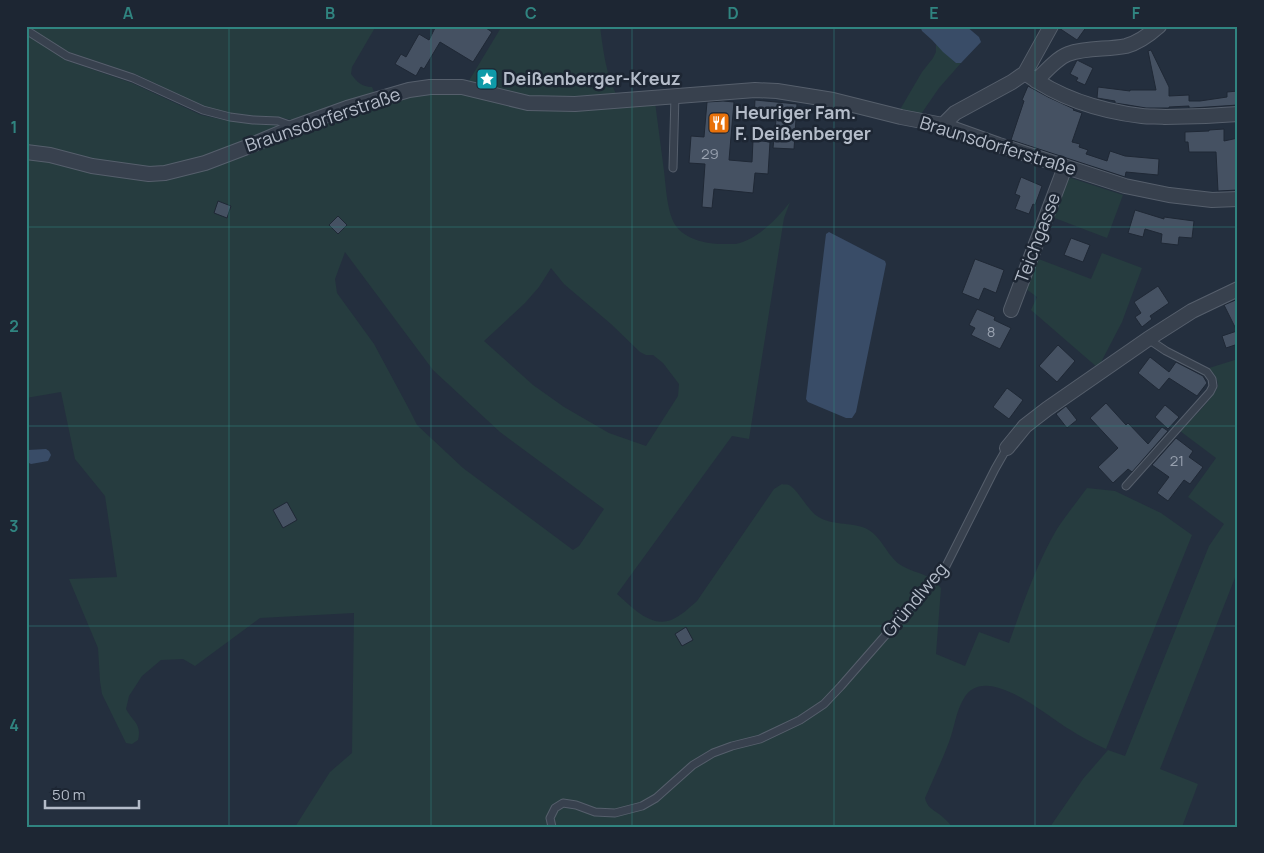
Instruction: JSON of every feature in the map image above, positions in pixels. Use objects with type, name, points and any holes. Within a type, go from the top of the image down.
[{"type":"street","points":[[1030,77],[1051,26]]},
{"type":"street","points":[[943,125],[955,113],[1012,82],[1030,77],[1049,68],[1066,55],[1081,50],[1126,46],[1139,40],[1159,26]]},
{"type":"street","points":[[1030,77],[1052,91],[1112,111],[1144,116],[1182,117],[1238,114]]},
{"type":"street","name":"Braunsdorferstraße","points":[[26,152],[50,155],[92,166],[149,174],[165,173],[205,162],[347,108],[409,90],[430,87],[462,88],[528,103],[575,104],[755,90],[777,91],[833,100],[901,117],[943,125],[1125,186],[1169,195],[1212,200],[1238,199]]},
{"type":"street","name":"Teichgasse","points":[[1011,310],[1065,167]]},
{"type":"street","name":"Gründlweg","points":[[1007,448],[1025,426],[1148,339],[1192,311],[1238,289]]},
{"type":"lane","points":[[26,30],[67,56],[134,78],[203,110],[230,117],[278,121],[294,127]]},
{"type":"lane","points":[[673,168],[675,96]]},
{"type":"lane","points":[[1126,486],[1210,392],[1213,386],[1212,379],[1207,372],[1166,352],[1148,339]]},
{"type":"lane","name":"Gründlweg","points":[[552,827],[550,818],[555,808],[563,803],[576,805],[595,812],[615,813],[642,806],[656,798],[693,765],[714,753],[760,739],[800,720],[824,704],[946,566],[994,469],[1007,448]]},
{"type":"green space","points":[[26,26],[376,26],[352,67],[351,74],[360,84],[372,87],[376,96],[296,121],[278,117],[231,113],[205,107],[135,74],[69,52],[65,60],[132,83],[201,115],[230,121],[277,125],[278,127],[277,130],[148,178],[410,94],[467,93],[655,102],[666,192],[673,221],[680,231],[697,240],[709,243],[736,244],[752,238],[779,215],[790,202],[784,218],[749,439],[732,436],[617,594],[641,614],[663,622],[682,614],[697,601],[774,489],[782,484],[792,487],[817,516],[835,523],[859,526],[871,531],[899,564],[926,576],[936,583],[941,588],[936,654],[965,666],[979,632],[1009,643],[1030,585],[1049,543],[1060,524],[1087,488],[1115,491],[1161,513],[1192,535],[1106,749],[1078,735],[1033,705],[1003,689],[989,686],[976,687],[966,695],[925,798],[930,808],[952,827],[295,827],[330,772],[352,753],[354,613],[260,618],[195,666],[183,659],[161,660],[142,676],[129,696],[126,709],[138,727],[139,735],[138,740],[132,744],[126,743],[102,694],[98,648],[69,579],[117,577],[105,496],[75,459],[61,392],[26,398]],"holes":[[[345,252],[433,370],[500,432],[604,509],[579,546],[573,550],[463,468],[417,425],[374,344],[337,293],[335,279]],[[551,268],[564,284],[611,324],[640,352],[646,355],[653,355],[663,363],[679,384],[678,396],[646,446],[609,433],[564,407],[533,385],[484,341],[525,303],[539,287]]]},
{"type":"green space","points":[[502,26],[600,26],[608,71],[617,96],[528,99],[467,84]]},
{"type":"green space","points":[[936,44],[956,63],[961,63],[939,88],[919,117],[898,113],[922,72],[933,58],[936,52]]},
{"type":"green space","points":[[1071,178],[1123,195],[1107,238],[1052,217],[1066,180]]},
{"type":"green space","points":[[1102,253],[1142,268],[1122,322],[1098,368],[1031,310],[1037,297],[1026,289],[1036,258],[1091,279]]},
{"type":"green space","points":[[1238,359],[1238,570],[1160,769],[1198,784],[1182,827],[1050,827],[1083,779],[1108,750],[1125,756],[1209,546],[1224,524],[1188,497],[1216,458],[1180,431],[1202,409],[1216,390],[1217,381],[1209,368]]},
{"type":"water","points":[[920,26],[966,26],[979,37],[981,42],[961,63],[956,63],[922,31]]},
{"type":"water","points":[[829,232],[885,261],[886,264],[856,412],[852,418],[846,418],[808,402],[806,399],[826,234]]},
{"type":"water","points":[[46,449],[51,455],[48,461],[31,464],[27,462],[26,453],[28,450]]},
{"type":"building","points":[[436,26],[483,26],[492,32],[473,62],[440,42],[424,69],[421,67],[416,76],[395,64],[401,54],[406,57],[419,34],[429,40]]},
{"type":"building","points":[[1060,26],[1087,26],[1077,40],[1059,28]]},
{"type":"building","points":[[1151,50],[1169,87],[1169,96],[1189,95],[1189,101],[1200,101],[1227,97],[1227,92],[1238,91],[1238,105],[1146,108],[1097,98],[1098,87],[1130,91],[1156,90],[1148,51]]},
{"type":"building","points":[[1077,60],[1093,68],[1085,85],[1076,81],[1078,78],[1070,74]]},
{"type":"building","points":[[1028,86],[1082,113],[1072,142],[1080,144],[1079,147],[1088,150],[1086,154],[1107,161],[1110,151],[1125,156],[1159,159],[1158,175],[1126,172],[1125,177],[1011,140],[1024,101],[1022,100]]},
{"type":"building","points":[[755,100],[797,104],[794,149],[773,148],[776,120],[754,118]]},
{"type":"building","points":[[707,102],[734,102],[729,160],[752,162],[753,140],[770,142],[768,174],[755,173],[753,193],[714,189],[712,208],[702,207],[705,164],[689,163],[691,136],[704,137]]},
{"type":"building","points":[[1224,129],[1224,141],[1238,138],[1238,190],[1218,191],[1216,152],[1189,152],[1188,142],[1185,142],[1185,132]]},
{"type":"building","points":[[1021,177],[1042,186],[1035,205],[1033,204],[1029,214],[1015,209],[1020,196],[1015,194]]},
{"type":"building","points":[[218,201],[231,206],[227,218],[214,213]]},
{"type":"building","points":[[1135,210],[1164,219],[1164,217],[1194,221],[1192,238],[1179,237],[1178,245],[1161,243],[1162,234],[1145,229],[1143,237],[1128,233]]},
{"type":"building","points":[[338,216],[347,225],[338,234],[329,225]]},
{"type":"building","points":[[1071,238],[1090,245],[1083,262],[1064,255]]},
{"type":"building","points":[[975,259],[1004,270],[996,293],[984,288],[979,300],[962,293]]},
{"type":"building","points":[[1158,286],[1169,303],[1150,316],[1152,319],[1142,327],[1135,317],[1141,313],[1134,302]]},
{"type":"building","points":[[1238,299],[1238,344],[1226,348],[1222,336],[1237,331],[1224,305]]},
{"type":"building","points":[[977,309],[995,317],[994,320],[1011,328],[1000,349],[971,335],[975,328],[969,325]]},
{"type":"building","points":[[1058,345],[1075,361],[1057,382],[1039,366]]},
{"type":"building","points":[[1150,357],[1169,372],[1176,362],[1203,376],[1207,383],[1197,396],[1169,378],[1159,390],[1138,373]]},
{"type":"building","points":[[1007,388],[1023,400],[1009,419],[993,407]]},
{"type":"building","points":[[1106,403],[1126,425],[1128,423],[1148,444],[1162,427],[1168,431],[1132,472],[1128,469],[1113,483],[1098,467],[1118,448],[1090,418]]},
{"type":"building","points":[[1165,405],[1179,417],[1168,429],[1155,417]]},
{"type":"building","points":[[1066,406],[1077,420],[1067,428],[1056,414]]},
{"type":"building","points":[[1176,438],[1193,451],[1189,457],[1203,467],[1190,484],[1184,480],[1168,501],[1157,493],[1169,477],[1152,465]]},
{"type":"building","points":[[287,502],[297,520],[283,528],[273,510]]},
{"type":"building","points":[[686,627],[693,640],[682,646],[675,634]]},
{"type":"place","name":"Deißenberger-Kreuz","points":[[487,79]]},
{"type":"place","name":"Heuriger Fam. F. Deißenberger","points":[[719,123]]}]
